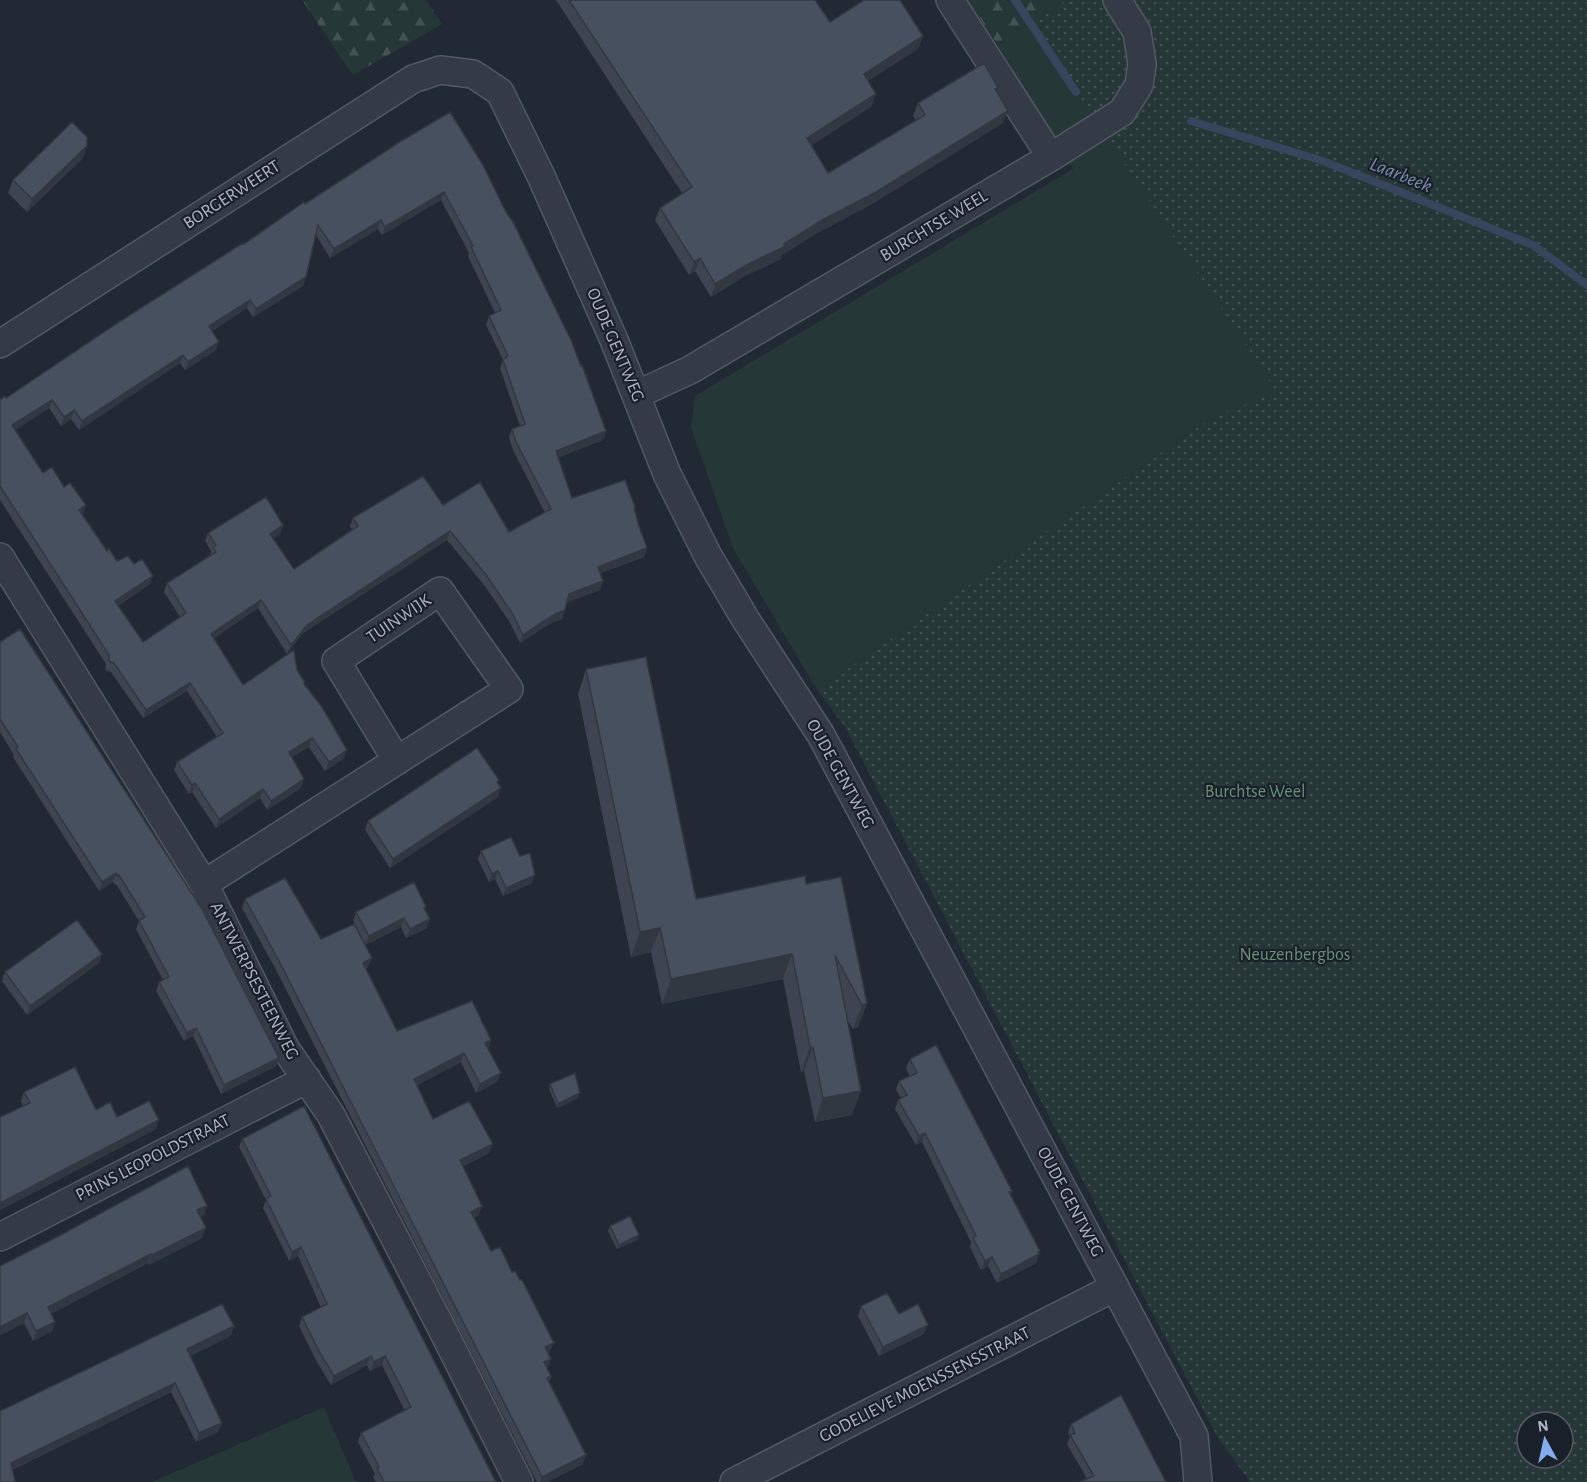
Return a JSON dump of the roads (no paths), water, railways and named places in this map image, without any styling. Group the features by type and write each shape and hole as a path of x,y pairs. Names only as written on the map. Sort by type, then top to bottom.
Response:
{"street":[{"path":"950,0 1051,157"},
{"name":"BURCHTSE WEEL","path":"636,395 690,370 1051,157 1122,112 1139,85 1142,64 1137,32 1117,0"},
{"name":"BORGERWEERT","path":"0,344 413,79 440,70 473,74"},
{"name":"OUDE GENTWEG","path":"473,74 500,92 546,186 614,340 667,474 708,556 746,620 821,735 1194,1436 1198,1482"},
{"name":"ANTWERPSESTEENWEG","path":"0,557 204,884 285,1048 331,1115 519,1482"},
{"name":"TUINWIJK","path":"204,884 398,761 510,689 440,591 336,661 398,761"},
{"name":"PRINS LEOPOLDSTRAAT","path":"0,1237 307,1079"},
{"name":"GODELIEVE MOENSSENSSTRAAT","path":"734,1482 1115,1287"}],"waterway":[{"name":"Laarbeek","path":"1015,0 1076,92"},
{"name":"Laarbeek","path":"1191,121 1323,161 1533,245 1587,285"}],"park label":[{"name":"Burchtse Weel","path":"1255,792"},
{"name":"Neuzenbergbos","path":"1295,955"}]}
